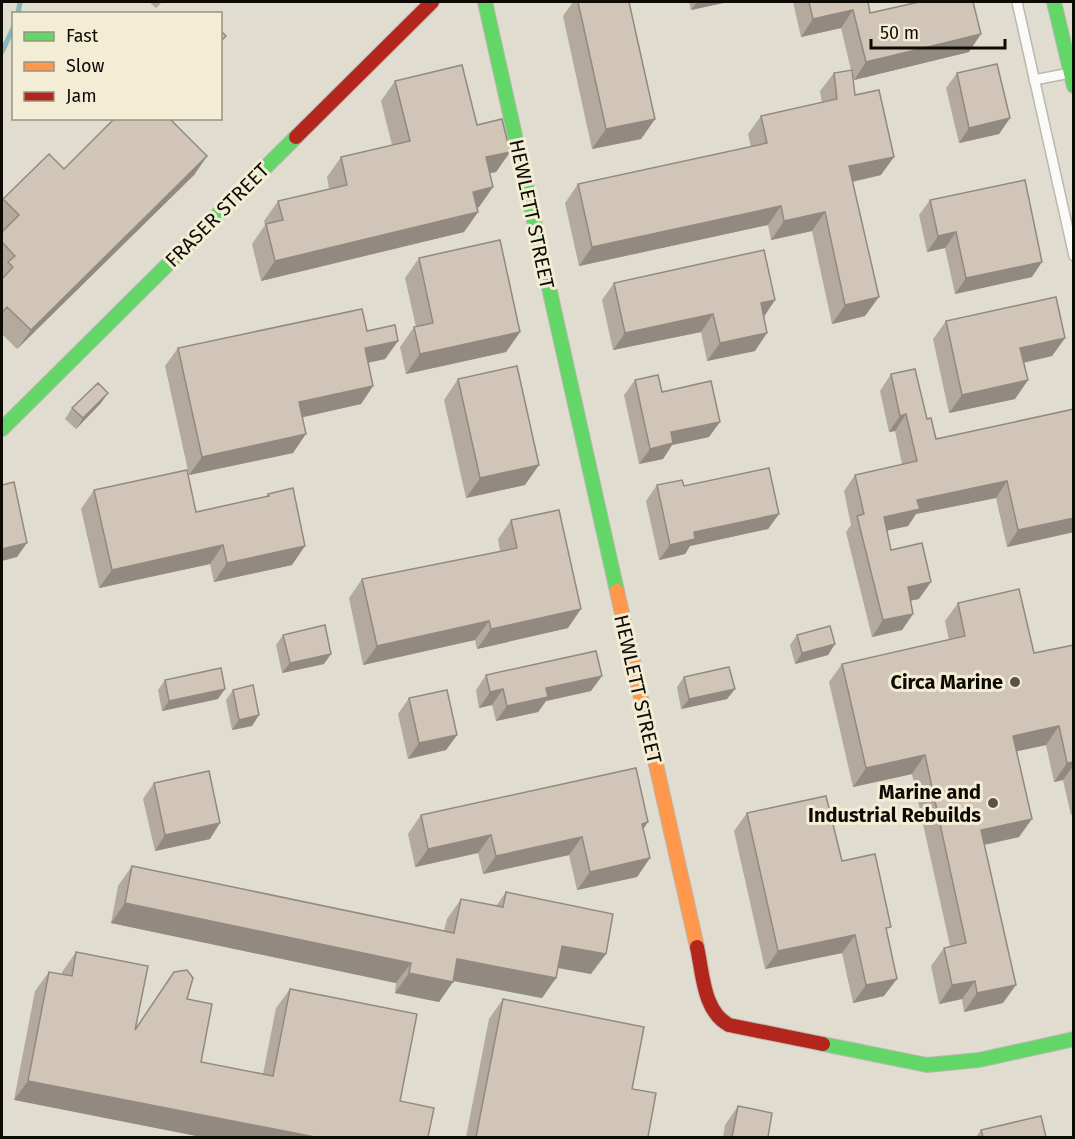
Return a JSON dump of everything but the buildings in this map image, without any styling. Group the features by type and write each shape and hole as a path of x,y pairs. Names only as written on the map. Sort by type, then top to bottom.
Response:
{"street":[{"name":"FRASER STREET","path":"2,429 432,2"},
{"name":"HEWLETT STREET","path":"485,2 711,1009 718,1019 736,1027 927,1065 979,1060 1074,1038"},
{"path":"1054,2 1072,80"}],"lane":[{"path":"1017,2 1034,80 1069,215 1074,256"},
{"path":"1034,80 1072,80"}],"waterway":[{"path":"18,12 20,2"},
{"path":"2,52 12,30"}],"traffic: fast":[{"path":"485,2 617,591"},
{"path":"1054,2 1074,86"},
{"path":"2,429 296,137"},
{"path":"823,1044 927,1065 979,1060 1074,1039"}],"traffic: slow":[{"path":"617,591 697,947"}],"traffic: jam":[{"path":"296,137 432,2"},
{"path":"697,947 709,1001 720,1019 729,1025 823,1044"}],"place":[{"name":"Circa Marine","path":"1015,682"},
{"name":"Marine and Industrial Rebuilds","path":"993,803"}]}
